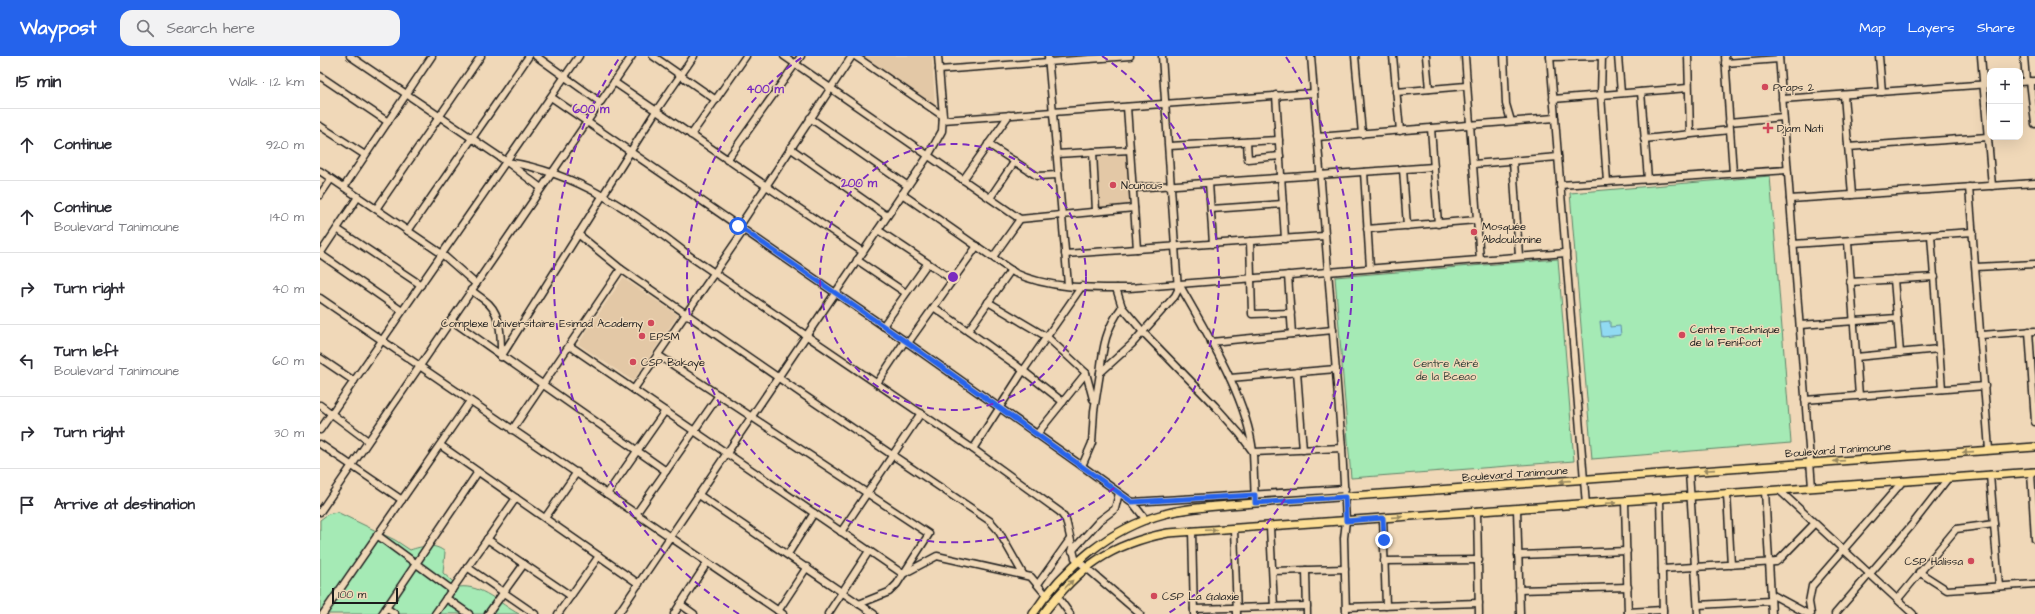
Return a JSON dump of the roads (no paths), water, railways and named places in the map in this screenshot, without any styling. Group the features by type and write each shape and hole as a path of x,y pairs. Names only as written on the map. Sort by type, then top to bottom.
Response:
{"main road":[{"name":"Boulevard Tanimoune","path":"1033,614 1078,561 1108,539 1146,520 1166,513 1187,509 2035,447"},
{"path":"1043,614 1057,596 1085,568 1112,550 1145,537 1192,531 1270,527 2033,472"}],"street":[{"path":"350,56 507,162 541,188"},
{"path":"344,187 432,56"},
{"path":"376,209 481,56"},
{"path":"408,231 529,56"},
{"path":"536,56 600,102"},
{"path":"320,430 579,56"},
{"path":"320,512 632,56"},
{"path":"653,56 716,100"},
{"path":"501,357 656,111 694,56"},
{"path":"691,135 746,56"},
{"path":"784,56 1020,219 1134,208"},
{"path":"727,160 801,56"},
{"path":"738,226 853,56 943,118 1127,107 1314,93"},
{"path":"618,614 928,156 942,131 943,118 938,56"},
{"path":"1048,56 1068,285"},
{"path":"939,70 1130,56"},
{"path":"1100,373 1143,332 1175,296 1179,284 1162,56"},
{"path":"1311,56 1345,489 1346,614"},
{"path":"1356,56 1362,134"},
{"path":"1393,56 1400,131"},
{"path":"1426,56 1429,89"},
{"path":"1464,56 1480,260"},
{"path":"1504,56 1506,104 1511,121"},
{"path":"1586,504 1550,57 1603,56 1601,95 1607,182"},
{"path":"1618,56 1621,93"},
{"path":"1688,56 1690,134"},
{"path":"1879,56 1882,92"},
{"path":"1980,56 1987,127"},
{"path":"2024,56 2035,124"},
{"path":"1733,173 1725,59 1779,58 1812,487"},
{"path":"320,76 388,122"},
{"path":"614,82 863,252"},
{"path":"1782,99 1987,84"},
{"path":"1396,92 1466,86"},
{"path":"1554,99 1594,97 1621,93 1688,88"},
{"path":"1641,92 1648,179"},
{"path":"1844,95 1852,195"},
{"path":"1276,96 1285,239"},
{"path":"551,98 907,342 1037,434 1132,502 1146,520"},
{"path":"1127,107 1137,249"},
{"path":"963,180 1008,115"},
{"path":"1729,122 1783,117"},
{"path":"810,118 908,186"},
{"path":"1317,137 1555,118"},
{"path":"320,126 365,155"},
{"path":"1431,128 1438,224"},
{"path":"1644,139 1730,130"},
{"path":"1848,147 1987,137"},
{"path":"1168,146 1279,140"},
{"path":"1988,140 1992,186"},
{"path":"1247,142 1248,158 1280,156"},
{"path":"988,144 1037,176 1058,176"},
{"path":"790,148 887,216"},
{"path":"1056,154 1130,150"},
{"path":"1093,152 1096,211"},
{"path":"1473,164 1558,157"},
{"path":"990,198 1015,161"},
{"path":"1513,161 1518,256"},
{"path":"507,162 534,166 552,172 602,196 655,229 691,257 973,449 1060,512 1066,520 1072,551 1078,561 1140,614"},
{"path":"1132,188 1434,167"},
{"path":"1403,169 1407,226"},
{"path":"1560,185 1787,170"},
{"path":"320,171 442,254 476,284"},
{"path":"1364,172 1370,268"},
{"path":"320,195 332,179"},
{"path":"1209,183 1213,244"},
{"path":"1790,199 2035,183"},
{"path":"1969,187 1989,450"},
{"path":"902,194 1011,270 1031,280 1068,285 1116,288 1179,284 1566,253"},
{"path":"358,197 320,254 402,311"},
{"path":"1211,209 1283,204"},
{"path":"993,257 1020,219"},
{"path":"1367,228 1477,220"},
{"path":"338,229 421,284"},
{"path":"634,389 744,230"},
{"path":"878,230 953,280"},
{"path":"1793,244 1848,242 1973,232"},
{"path":"578,234 621,269 892,456 990,521 998,530 1023,574"},
{"path":"1932,235 1942,390"},
{"path":"1065,254 1324,236"},
{"path":"1250,241 1252,314 1291,313"},
{"path":"1848,242 1859,396"},
{"path":"877,383 907,342 935,308 977,246"},
{"path":"857,260 906,294"},
{"path":"882,326 927,264"},
{"path":"1976,267 2035,264"},
{"path":"512,430 621,269"},
{"path":"968,331 1011,270"},
{"path":"1288,275 1292,334"},
{"path":"1850,282 1935,277"},
{"path":"1894,279 1900,353"},
{"path":"1179,284 1230,378 1252,436 1255,503"},
{"path":"973,449 1023,371 1082,286"},
{"path":"1116,288 1122,307 1143,332 1216,406 1253,452"},
{"path":"471,290 490,305 494,312 500,334 501,357"},
{"path":"320,298 780,612 807,567"},
{"path":"988,302 1047,337 1086,373 1092,390 1094,411"},
{"path":"1082,466 1092,443 1094,411 1104,339 1113,318 1122,307"},
{"path":"935,308 1023,371 1063,402"},
{"path":"1800,325 1897,318"},
{"path":"451,320 501,357 666,471"},
{"path":"1211,342 1333,330"},
{"path":"1980,335 2032,331 2035,422"},
{"path":"570,346 903,574"},
{"path":"1856,357 1939,350"},
{"path":"658,354 928,534 903,574 889,592 859,604"},
{"path":"320,358 354,381"},
{"path":"1230,378 1336,368"},
{"path":"1297,372 1303,450"},
{"path":"1037,434 1086,373"},
{"path":"1805,400 1985,386"},
{"path":"636,514 719,395"},
{"path":"323,614 470,401"},
{"path":"320,405 368,441"},
{"path":"607,494 666,411"},
{"path":"841,532 921,413"},
{"path":"320,444 402,500"},
{"path":"440,445 639,584"},
{"path":"1253,452 1342,448"},
{"path":"382,614 478,472"},
{"path":"545,518 577,472"},
{"path":"1689,472 1698,614"},
{"path":"2033,472 2035,539"},
{"path":"1990,475 1999,586"},
{"path":"1835,614 1871,574 1949,477"},
{"path":"1771,594 1809,614 1809,602 1812,586 1903,481"},
{"path":"1132,502 1345,489"},
{"path":"1779,490 1913,614"},
{"path":"1765,491 1772,614"},
{"path":"1072,551 1099,521 1115,509 1119,493"},
{"path":"1727,494 1731,565"},
{"path":"699,495 788,554 874,614"},
{"path":"435,614 516,498"},
{"path":"1625,502 1628,613 1663,612 1660,499"},
{"path":"1517,509 1520,614"},
{"path":"1478,511 1480,614"},
{"path":"788,554 814,513"},
{"path":"1383,518 1386,606"},
{"path":"1662,569 1770,562 1780,559 1814,524"},
{"path":"1898,599 1919,572 1958,528 1994,524"},
{"path":"1270,527 1274,607"},
{"path":"1234,529 1237,611"},
{"path":"1192,531 1194,612 1237,611 1274,607 1307,606"},
{"path":"377,536 452,590"},
{"path":"487,539 571,596"},
{"path":"1038,584 1070,539"},
{"path":"828,614 869,551"},
{"path":"1518,555 1627,551"},
{"path":"558,614 599,556"},
{"path":"903,574 937,556 1023,574 1031,577 1047,596"},
{"path":"1384,562 1479,560"},
{"path":"674,614 707,563"},
{"path":"488,614 524,564"},
{"path":"468,567 535,614"},
{"path":"1273,570 1345,569"},
{"path":"1306,570 1307,614"},
{"path":"1919,572 1946,590 2035,584"},
{"path":"1519,590 1628,587"},
{"path":"1057,596 1070,614"},
{"path":"446,598 469,614"},
{"path":"1698,605 1771,601"},
{"path":"1346,607 1479,603"},
{"path":"680,604 694,614"},
{"path":"386,608 395,614"}],"water":[{"path":"1610,321 1610,327 1620,326 1621,335 1602,337 1600,322"}],"place":[{"name":"Praps 2","path":"1765,87"},
{"name":"Djam Nati","path":"1768,128"},
{"name":"Nounous","path":"1113,185"},
{"name":"Mosquée Abdoulamine","path":"1474,232"},
{"name":"Complexe Universitaire Esimad Academy","path":"651,323"},
{"name":"Centre Technique de la Fenifoot","path":"1682,335"},
{"name":"EPSM","path":"642,336"},
{"name":"CSP Bakaye","path":"633,362"},
{"name":"CSP Halissa","path":"1971,561"},
{"name":"CSP La Galaxie","path":"1154,596"}],"park label":[{"name":"Centre Aéré de la Bceao","path":"1446,369"}]}
